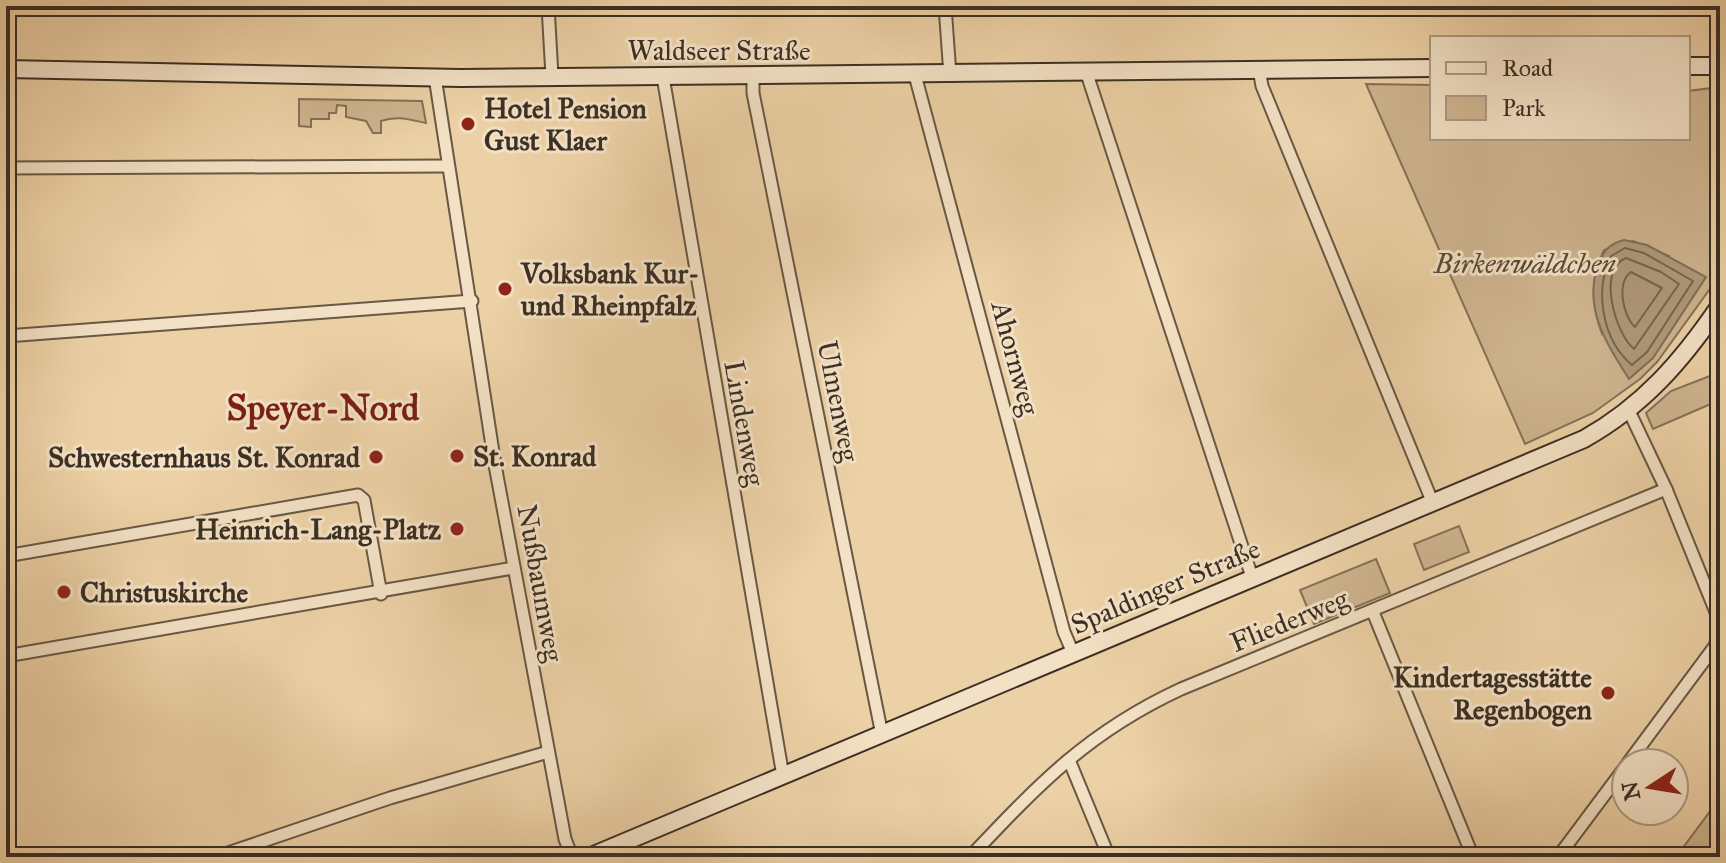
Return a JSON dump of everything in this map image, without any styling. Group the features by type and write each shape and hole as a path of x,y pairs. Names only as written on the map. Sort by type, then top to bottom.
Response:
{"main road":[{"path":"1690,66 1720,66"},
{"name":"Waldseer Straße","path":"6,69 435,77 663,77 1430,68"},
{"name":"Spaldinger Straße","path":"589,857 1584,439 1629,411 1683,357 1720,305"}],"street":[{"path":"548,6 552,76"},
{"path":"945,6 950,75"},
{"path":"1259,69 1262,86 1432,501"},
{"path":"1086,71 1252,577"},
{"name":"Ahornweg","path":"915,75 1064,632 1073,653"},
{"name":"Ulmenweg","path":"753,76 759,124 882,735"},
{"name":"Nußbaumweg","path":"435,77 513,568 548,752 572,857"},
{"name":"Lindenweg","path":"663,77 783,776"},
{"path":"6,168 447,166"},
{"path":"6,336 472,301"},
{"path":"1629,411 1666,489 1720,622"},
{"name":"Fliederweg","path":"970,857 1045,777 1124,716 1666,489"},
{"path":"6,556 358,495 364,500 381,594"},
{"path":"6,656 381,594 513,568"},
{"path":"1373,612 1473,857"},
{"path":"1640,747 1715,646 1720,629"},
{"path":"216,857 390,798 548,752"},
{"path":"1069,760 1109,857"},
{"path":"1558,857 1610,787"}],"green space":[{"name":"Birkenwäldchen","path":"1366,84 1430,85 1430,140 1690,140 1690,91 1720,87 1720,275 1657,362 1640,379 1593,413 1525,444","holes":["1633,241 1669,256 1602,334 1596,312 1594,281 1604,250"]},
{"path":"299,99 422,101 426,123 387,119 381,121 381,133 373,133 366,121 346,117 346,106 337,105 336,113 329,113 329,119 311,119 311,127 299,126"},
{"path":"1720,372 1720,400 1653,429 1646,413 1671,391"},
{"path":"1459,526 1469,552 1424,570 1414,544"},
{"path":"1376,559 1390,593 1314,624 1300,590"},
{"path":"1720,798 1720,834 1704,857 1676,857"}],"water":[{"path":"1624,240 1647,245 1706,277 1653,358 1629,379 1606,339 1595,311 1593,296 1602,256 1610,246"}],"place":[{"name":"Hotel Pension Gust Klaer","path":"468,124"},
{"name":"Volksbank Kur- und Rheinpfalz","path":"505,289"},
{"name":"St. Konrad","path":"457,456"},
{"name":"Schwesternhaus St. Konrad","path":"376,457"},
{"name":"Heinrich-Lang-Platz","path":"457,529"},
{"name":"Christuskirche","path":"64,592"},
{"name":"Kindertagesstätte Regenbogen","path":"1608,693"}],"district":[{"name":"Speyer-Nord","path":"323,407"}]}
